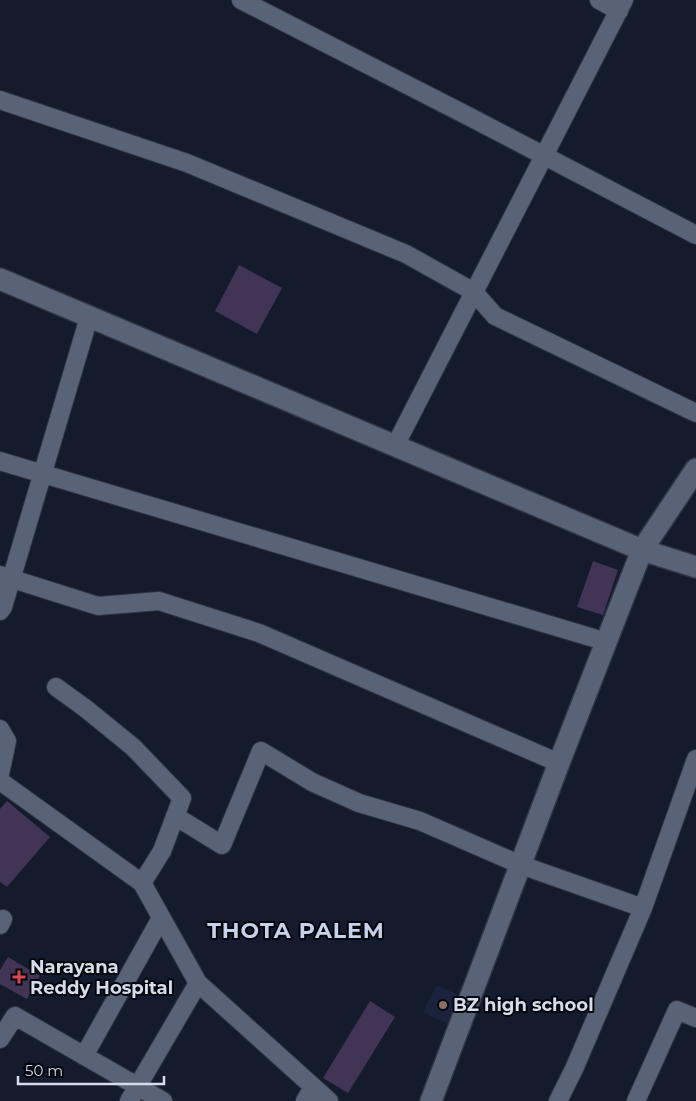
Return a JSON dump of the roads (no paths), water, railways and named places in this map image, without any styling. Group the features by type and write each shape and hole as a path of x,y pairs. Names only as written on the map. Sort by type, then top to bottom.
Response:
{"street":[{"path":"241,0 696,235"},
{"path":"394,446 622,5 599,0"},
{"path":"0,100 187,163 406,254 474,292 495,316 696,413"},
{"path":"0,280 642,550 696,567"},
{"path":"0,611 6,577 42,474 89,317"},
{"path":"0,462 607,642"},
{"path":"431,1101 642,550 696,469"},
{"path":"6,577 98,606 159,601 259,633 559,763"},
{"path":"56,687 133,747 182,798 162,851 142,883"},
{"path":"0,729 8,741 0,774"},
{"path":"175,816 222,845 261,751 312,782 359,803 420,821 521,865 643,908"},
{"path":"558,1101 574,1069 643,908 696,759"},
{"path":"0,781 142,883 198,983 309,1094 329,1101"},
{"path":"84,1056 161,918"},
{"path":"133,1094 198,983"},
{"path":"636,1101 677,1010 696,1018"},
{"path":"0,1039 7,1013 84,1056 133,1094 163,1101"}],"place":[{"name":"Narayana Reddy Hospital","path":"19,977"},
{"name":"BZ high school","path":"443,1005"}],"district":[{"name":"THOTA PALEM","path":"296,930"}]}
